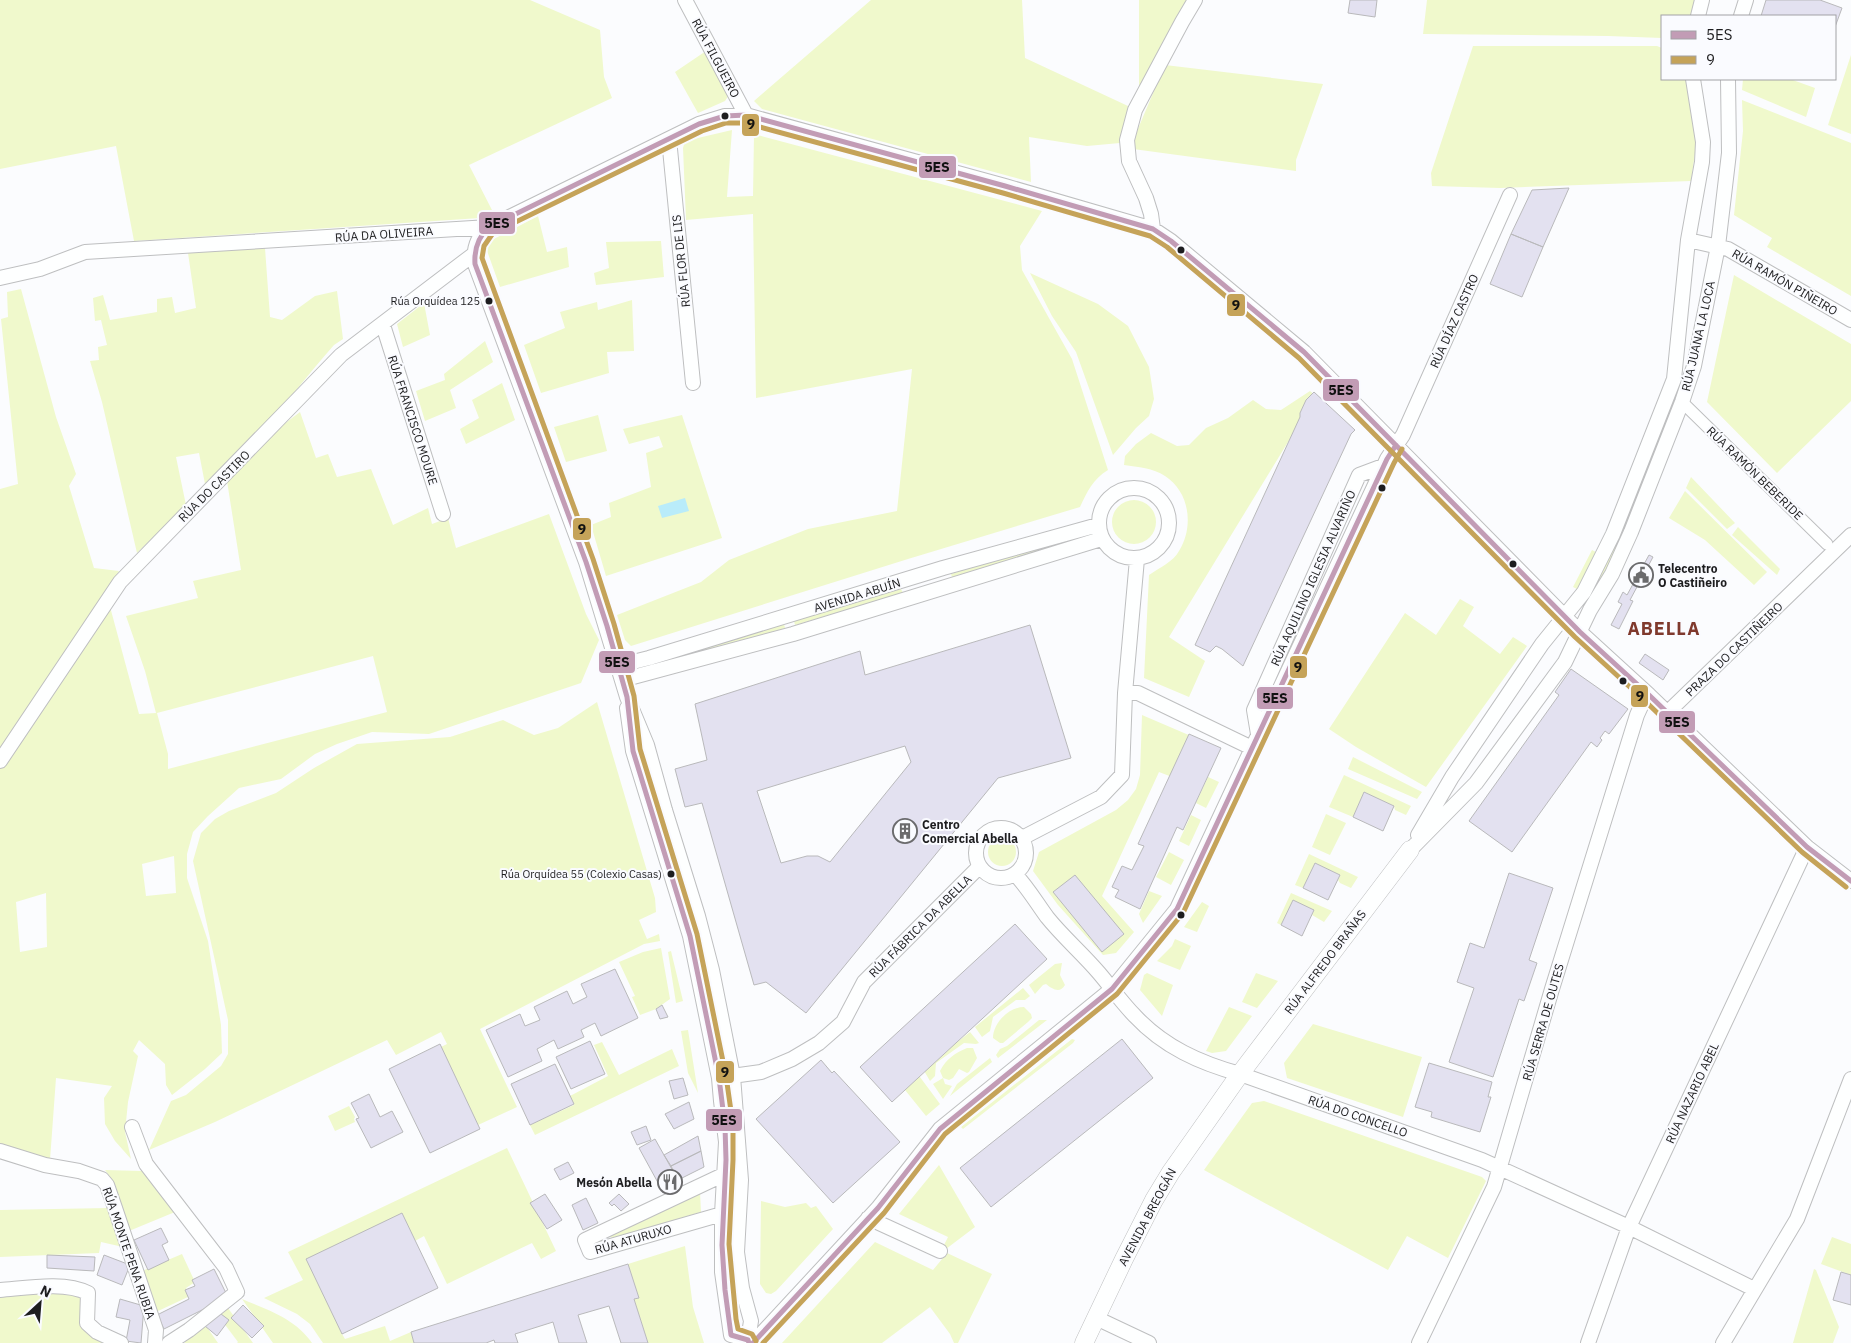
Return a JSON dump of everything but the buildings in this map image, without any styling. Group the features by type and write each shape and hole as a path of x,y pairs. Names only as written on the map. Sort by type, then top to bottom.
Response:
{"street":[{"name":"RÚA FILGUEIRO","path":"685,0 746,115"},
{"path":"1153,229 1146,198 1129,161 1127,140 1135,110 1195,0"},
{"path":"1698,15 1702,0"},
{"path":"1741,15 1746,0"},
{"name":"RÚA JUANA LA LOCA","path":"1565,617 1584,592 1604,555 1674,379 1688,240 1702,162 1703,142 1693,80"},
{"name":"RÚA JUANA LA LOCA","path":"1580,632 1590,610 1612,574 1631,532 1682,402 1694,366 1718,246 1729,153 1728,80"},
{"name":"RÚA DA OLIVEIRA","path":"0,278 40,269 84,252 489,228 699,124 725,116 746,115"},
{"path":"746,115 1153,229 1192,256 1304,352 1580,632 1649,695 1807,847 1851,881"},
{"name":"RÚA FLOR DE LIS","path":"669,139 693,383"},
{"name":"RÚA DÍAZ CASTRO","path":"1396,445 1403,436 1510,195"},
{"path":"489,228 480,236 474,254 475,264 586,562 627,697 647,745 698,916 712,970 741,1180 737,1252 742,1288 751,1321 750,1342 730,1335 722,1272 722,1214 726,1142 720,1101 726,1077"},
{"name":"RÚA RAMÓN PIÑEIRO","path":"1688,240 1728,249 1851,320"},
{"name":"RÚA DO CASTIRO","path":"0,761 120,582 341,356 474,254"},
{"name":"RÚA FRANCISCO MOURE","path":"383,325 443,514"},
{"path":"1668,396 1682,402"},
{"name":"RÚA RAMÓN BEBERIDE","path":"1682,402 1827,544"},
{"name":"RÚA AQUILINO IGLESIA ALVARIÑO","path":"750,1342 868,1218 940,1129 1112,989 1177,909 1383,466 1396,445"},
{"path":"1132,487 1150,491 1164,503 1170,521 1167,539 1154,553 1137,559 1122,557 1110,550 1100,532 1102,507 1114,493 1132,487"},
{"name":"AVENIDA ABUÍN","path":"617,666 659,655 943,568 1100,532"},
{"name":"AVENIDA ABUÍN","path":"622,680 793,634 1100,532"},
{"name":"PRAZA DO CASTIÑEIRO","path":"1668,713 1851,535"},
{"path":"1015,874 1024,864 1027,851 1022,838 1101,797 1122,775 1125,692 1137,559"},
{"name":"RÚA ALFREDO BRAÑAS","path":"1240,1074 1410,850 1452,777 1542,644 1565,617"},
{"name":"RÚA ALFREDO BRAÑAS","path":"1410,850 1476,783 1565,662 1580,632"},
{"path":"1125,692 1138,693 1252,748"},
{"name":"RÚA SERRA DE OUTES","path":"1419,1343 1494,1187 1501,1168 1552,989 1637,715 1649,695"},
{"name":"RÚA FÁBRICA DA ABELLA","path":"1015,874 1002,879 989,876 979,867 975,854 977,842 986,831 999,827 1012,830 1022,838"},
{"name":"RÚA NAZARIO ABEL","path":"1588,1343 1629,1227 1807,847"},
{"name":"RÚA FÁBRICA DA ABELLA","path":"726,1077 761,1072 792,1059 819,1043 843,1022 864,982 979,867"},
{"name":"RÚA DO CONCELLO","path":"1015,874 1028,888 1048,917 1136,1018 1162,1040 1184,1054 1207,1065 1240,1074 1501,1168 1629,1227 1754,1289"},
{"name":"AVENIDA BREOGÁN","path":"1084,1343 1154,1200 1182,1155 1240,1074"},
{"path":"1723,1343 1797,1219 1851,1079"},
{"path":"132,1127 146,1164 226,1268 238,1292 170,1343"},
{"name":"RÚA MONTE PENA RUBIA","path":"0,1151 45,1165 79,1171 102,1179 107,1185 156,1330 155,1343"},
{"name":"RÚA ATURUXO","path":"722,1214 590,1252 585,1240 725,1174"},
{"path":"868,1218 940,1251"},
{"path":"0,1290 79,1288 88,1293 87,1323 91,1328 121,1343"},
{"path":"1096,1318 1149,1343"}],"green space":[{"path":"0,0 530,0 600,30 604,77 612,98 469,165 493,212 480,218 134,241 116,146 0,169"},
{"path":"871,0 1022,0 1025,58 1128,106 1120,143 1087,146 1029,137 1031,182 762,109 754,101"},
{"path":"1139,0 1190,0 1139,93"},
{"path":"1427,0 1698,0 1694,15 1661,15 1661,38 1423,34"},
{"path":"1473,46 1657,46 1661,48 1661,80 1686,80 1696,146 1691,181 1500,188 1432,186 1431,173"},
{"path":"706,51 729,95 725,101 698,113 675,72"},
{"path":"1851,55 1851,134 1828,125"},
{"path":"1165,65 1323,84 1296,160 1296,171 1133,149 1137,131"},
{"path":"1743,80 1793,80 1815,88 1806,117 1742,90"},
{"path":"1742,100 1851,143 1851,296 1767,247 1772,238 1734,215 1743,131"},
{"path":"732,130 727,197 753,196 754,134 1042,211 1020,246 1022,270 1072,359 1108,470 1094,482 1080,507 631,646 625,640 617,615 701,582 729,560 808,529 897,511 912,369 756,398 753,214 686,220 683,148 685,141"},
{"path":"538,216 547,252 567,247 569,267 500,287 486,248 492,240"},
{"path":"661,241 664,277 596,285 594,273 609,268 606,242"},
{"path":"265,248 270,317 282,320 315,296 337,291 343,339 334,345 258,436 224,469 205,484 199,453 176,457 186,505 137,553 102,402 90,361 99,360 98,347 107,345 101,320 95,321 93,298 103,295 110,320 157,312 157,299 172,297 175,313 196,308 188,253"},
{"path":"1030,273 1098,304 1128,326 1149,367 1154,399 1149,416 1113,455 1076,352 1052,316"},
{"path":"1734,275 1851,344 1851,401 1777,473 1707,402"},
{"path":"21,289 56,417 76,474 69,486 94,568 119,571 0,752 0,489 18,484 1,319 8,317 7,292"},
{"path":"632,300 634,351 607,352 609,373 541,393 524,345 565,328 560,312 597,302 598,310"},
{"path":"424,303 430,335 403,347 397,324"},
{"path":"485,341 493,362 450,390 456,408 425,421 416,391 445,380 444,374"},
{"path":"502,383 515,420 466,444 460,429 479,418 472,400"},
{"path":"1310,391 1316,396 1169,637 1205,661 1189,697 1144,678 1149,575 1170,562 1179,551 1184,542 1188,521 1184,500 1180,491 1173,483 1156,471 1124,465 1125,456 1136,444 1151,433 1177,446 1189,445 1206,428 1228,418 1253,400 1266,409 1281,410"},
{"path":"300,412 316,458 328,454 337,477 371,469 393,525 428,508 432,524 448,518 456,548 549,514 586,614 599,640 581,683 429,734 372,732 315,754 281,779 239,788 193,832 187,854 187,878 208,941 221,1025 222,1053 172,1095 166,1085 165,1064 139,1040 133,1051 138,1056 128,1102 125,1132 131,1159 115,1141 105,1124 104,1098 112,1086 56,1078 50,1160 0,1146 0,764 109,603 139,714 156,713 145,671 126,616 198,598 193,581 241,570 227,481 284,424","holes":["373,656 387,712 168,769 168,754 157,713","174,856 176,893 146,896 142,864","46,893 47,947 20,952 16,902"]},
{"path":"1667,412 1671,413 1616,551 1591,596 1589,595 1614,548"},
{"path":"598,415 607,451 566,462 554,427"},
{"path":"682,415 722,538 606,576 591,525 611,517 609,503 651,487 646,453 663,447 659,436 629,444 623,429"},
{"path":"1691,477 1735,523 1727,529 1686,488"},
{"path":"1685,491 1767,572 1754,585 1705,540 1669,518"},
{"path":"1130,500 1138,500 1150,506 1156,522 1150,538 1138,544 1130,544 1118,538 1112,526 1112,518 1118,506"},
{"path":"1738,527 1780,569 1777,575 1732,535"},
{"path":"1072,538 1073,541 952,577 951,574"},
{"path":"1592,550 1598,553 1577,589 1573,587"},
{"path":"901,589 903,593 795,625 794,621"},
{"path":"1460,599 1474,607 1463,626 1500,654 1513,637 1527,646 1426,787 1356,747 1329,729 1405,613 1436,635"},
{"path":"784,624 785,628 657,666 655,662"},
{"path":"597,702 655,898 656,912 639,920 647,939 659,934 660,941 644,944 480,1029 517,1107 478,1125 441,1047 447,1044 441,1032 396,1055 387,1040 215,1122 149,1150 171,1101 186,1095 221,1066 228,1054 228,1020 193,861 201,833 215,819 229,811 276,793 314,768 357,744 450,737 503,720 534,735 558,728"},
{"path":"1142,715 1191,736 1172,777 1159,772 1102,896 1134,932 1116,953 1103,955 1058,905 1033,871 1039,852 1116,810 1128,800 1136,789 1140,775"},
{"path":"1353,757 1422,792 1417,799 1348,769"},
{"path":"1344,775 1411,806 1406,815 1395,810 1394,806 1364,792 1353,817 1329,807"},
{"path":"1208,777 1219,782 1206,808 1196,803"},
{"path":"1326,814 1346,823 1330,855 1312,847"},
{"path":"1191,815 1201,820 1189,846 1179,841"},
{"path":"1002,838 1012,842 1016,852 1012,862 1002,866 992,862 988,852 992,842"},
{"path":"1169,852 1184,860 1171,885 1156,877"},
{"path":"1309,854 1358,877 1351,888 1340,883 1338,880 1340,875 1315,863 1303,888 1295,885"},
{"path":"1149,891 1162,896 1143,923 1139,914"},
{"path":"1291,893 1332,911 1324,922 1312,915 1314,910 1293,900 1281,925 1277,923"},
{"path":"1202,902 1209,906 1197,932 1184,927"},
{"path":"1175,939 1191,946 1180,970 1157,961 1172,946"},
{"path":"661,948 670,999 656,1009 640,1015 632,997 635,996 619,962 643,952"},
{"path":"671,951 683,1001 676,1003 668,952"},
{"path":"1062,963 1060,975 1065,985 1063,988 1056,990 1046,984 1035,994 1029,985 1055,964"},
{"path":"1147,973 1173,985 1162,1016 1140,990 1144,975"},
{"path":"1256,973 1278,981 1257,1008 1242,1002"},
{"path":"1023,988 1030,996 1025,1000 1016,1000 993,1017 990,1031 982,1037 975,1027"},
{"path":"1024,1007 1031,1014 1032,1018 1028,1022 1003,1043 993,1038 996,1027 1003,1017 1013,1010"},
{"path":"1229,1007 1252,1016 1226,1051 1212,1053 1206,1051"},
{"path":"1039,1020 1047,1020 998,1058 996,1055 1000,1049 1007,1046"},
{"path":"1313,1024 1422,1057 1403,1117 1287,1078 1284,1063"},
{"path":"688,1030 698,1093 688,1073 681,1031"},
{"path":"970,1032 979,1043 964,1043 936,1063 935,1076 930,1081 923,1069"},
{"path":"1072,1039 1075,1040 1073,1043 963,1129 961,1127"},
{"path":"602,1042 619,1075 672,1049 679,1066 535,1135 530,1125 574,1105 570,1096 608,1076 594,1045"},
{"path":"967,1048 973,1048 977,1058 969,1072 967,1073 959,1069 953,1078 949,1080 943,1078 940,1071 948,1060"},
{"path":"990,1058 992,1062 950,1096 957,1084"},
{"path":"917,1073 940,1104 926,1116 901,1085"},
{"path":"943,1078 945,1084 952,1086 943,1099 933,1084"},
{"path":"1264,1101 1482,1177 1486,1181 1448,1258 1407,1236 1388,1270 1204,1170 1252,1103"},
{"path":"730,1103 734,1173 731,1250 736,1297 733,1298 729,1262 732,1181"},
{"path":"349,1106 355,1117 355,1122 335,1131 328,1116"},
{"path":"507,1148 556,1251 541,1259 532,1243 447,1284 424,1236 415,1241 342,1334 345,1339 385,1326 390,1341 411,1332 414,1343 323,1343 310,1324 297,1314 264,1298 303,1280 288,1252"},
{"path":"939,1165 975,1227 946,1249 943,1247 948,1237 899,1214"},
{"path":"105,1170 142,1171 175,1212 129,1231 111,1178"},
{"path":"700,1192 701,1212 615,1238 609,1237"},
{"path":"761,1201 785,1207 806,1203 811,1208 816,1206 833,1229 776,1291 771,1294 766,1293 760,1284"},
{"path":"108,1208 123,1247 101,1242 99,1253 0,1257 0,1210"},
{"path":"1832,1237 1851,1244 1851,1275 1821,1264"},
{"path":"875,1242 933,1270 947,1253 992,1274 958,1343 954,1343 950,1334 930,1307 882,1343 782,1343"},
{"path":"685,1246 693,1307 704,1343 648,1343 634,1299 639,1298 628,1264"},
{"path":"182,1254 195,1282 186,1288 190,1296 156,1312 142,1271"},
{"path":"1814,1269 1839,1327 1833,1343 1793,1343"},
{"path":"59,1292 77,1295 81,1299 80,1324 108,1343 0,1343 0,1293"},
{"path":"242,1299 290,1321 312,1343 273,1343"},
{"path":"228,1308 253,1343 237,1343 217,1314"},
{"path":"204,1323 218,1343 185,1343 184,1341"}],"water":[{"path":"685,498 689,511 662,518 658,506"}],"transit line":[{"name":"5ES","path":"749,1343 748,1340 731,1335 722,1245 726,1160 725,1126 719,1078 690,936 633,751 627,697 607,626 586,562 475,264 477,244 489,227 699,124 725,116 746,115 1153,229 1171,241 1304,352 1580,632 1649,695 1807,847 1851,881"},
{"name":"9","path":"756,1341 752,1334 738,1329 736,1319 729,1244 733,1125 726,1076 697,934 640,749 634,696 614,624 593,559 482,258 484,246 493,233 702,131 726,123 745,123 1003,193 1150,236 1167,247 1299,358 1575,637 1644,700 1802,852 1846,887"},
{"name":"5ES","path":"753,1343 878,1208 940,1129 1112,989 1177,909 1387,459 1396,445"},
{"name":"9","path":"763,1343 884,1213 945,1134 1117,994 1183,913 1402,449"}],"place":[{"name":"Rúa Orquídea 125","path":"489,301"},
{"name":"Telecentro O Castiñeiro","path":"1641,575"},
{"name":"Centro Comercial Abella","path":"905,831"},
{"name":"Rúa Orquídea 55 (Colexio Casas)","path":"671,874"},
{"name":"Mesón Abella","path":"670,1182"}],"district":[{"name":"ABELLA","path":"1664,628"}]}
